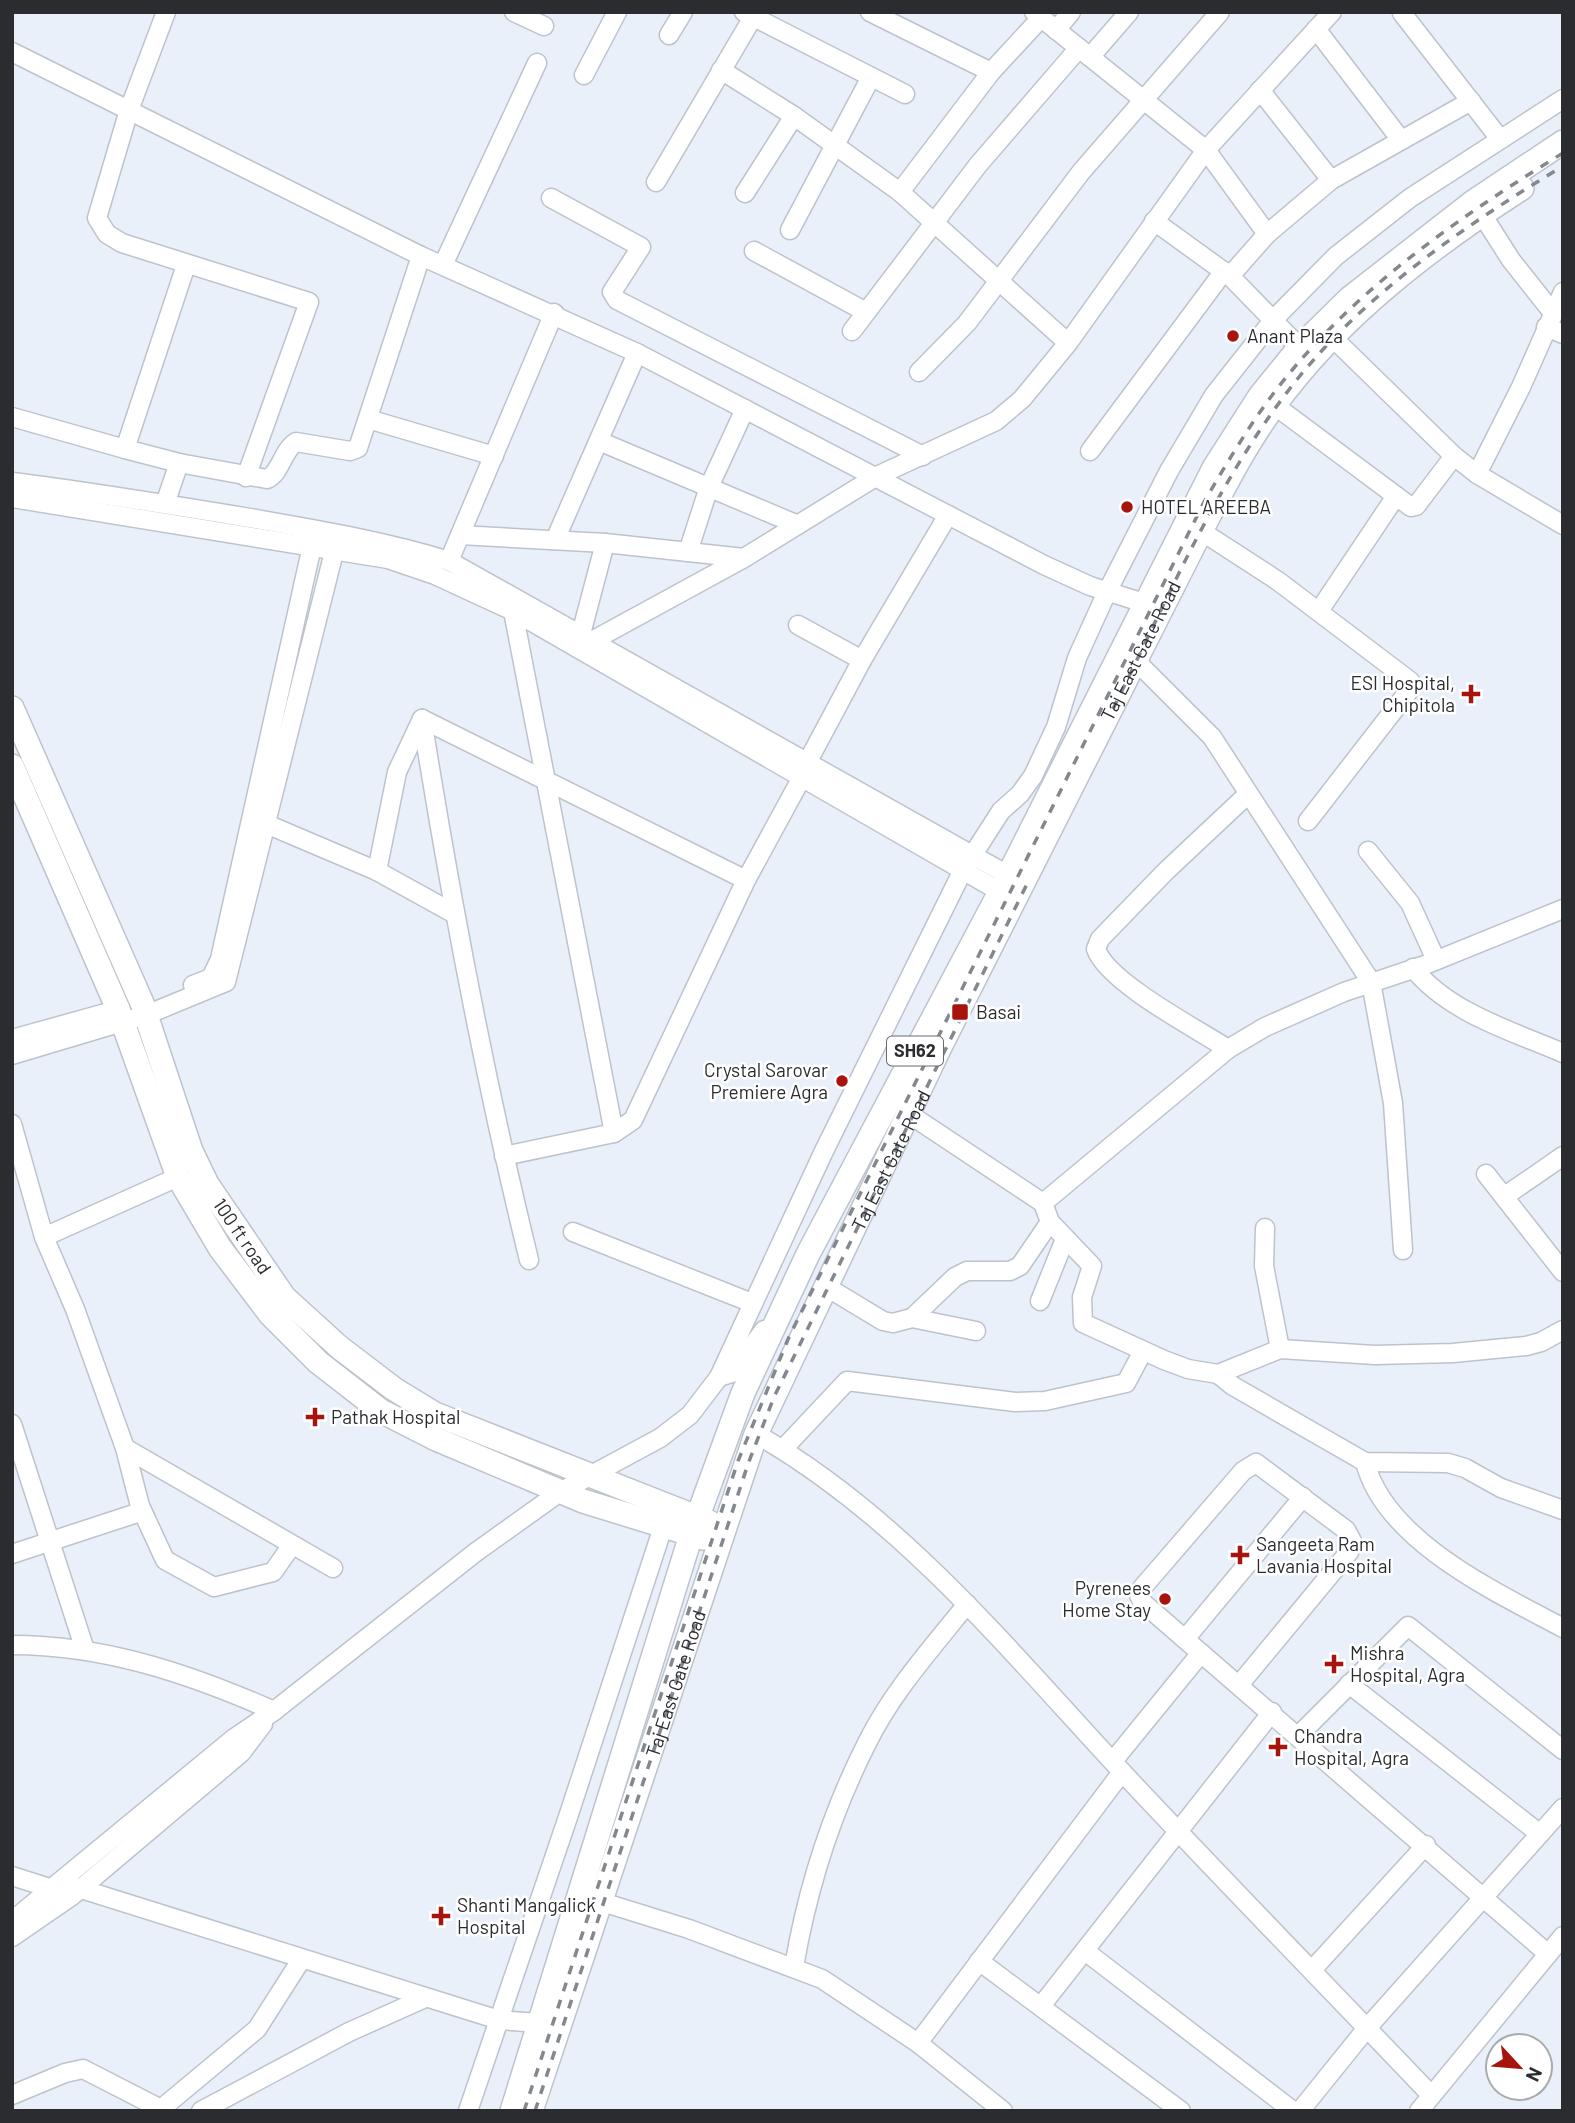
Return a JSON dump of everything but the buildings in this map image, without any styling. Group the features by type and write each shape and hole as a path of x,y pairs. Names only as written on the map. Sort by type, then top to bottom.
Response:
{"main road":[{"name":"SH62","path":"512,2111 694,1526 743,1393 808,1254 1011,888 1144,603 1214,468 1260,396 1306,354 1391,264 1473,202 1563,142"},
{"name":"Taj East Gate Road","path":"531,2111 756,1434 909,1114 1011,888 1135,660 1228,478 1306,354 1332,337 1407,271 1563,161"},
{"name":"100 ft road","path":"12,708 144,1009 191,1151 207,1184 284,1297 340,1348 394,1389 435,1414 594,1475 694,1526 722,1536"},
{"name":"100 ft road","path":"12,766 120,1014 178,1177 220,1248 270,1314 318,1362 357,1394 436,1440 606,1510 663,1527 694,1526"}],"street":[{"path":"166,12 129,110 97,218 107,234 122,243 309,302 246,477"},
{"path":"514,12 544,26"},
{"path":"584,75 617,12"},
{"path":"669,35 683,12"},
{"path":"870,12 990,72"},
{"path":"1056,30 1071,12"},
{"path":"852,331 934,221 1008,129 1129,12"},
{"path":"919,372 967,323 1081,172 1220,12"},
{"path":"586,638 744,558 877,476 1010,412 1068,343 1206,150 1332,12"},
{"path":"1402,13 1500,139"},
{"path":"656,182 721,69 748,15 905,94"},
{"path":"900,192 990,72 1037,15 1206,150 1267,234"},
{"path":"1316,29 1401,140"},
{"path":"12,52 421,256 554,313 637,353 1044,565 1107,592 1144,603"},
{"path":"443,265 537,63"},
{"path":"721,69 794,116 900,192 1068,343"},
{"path":"790,230 871,77"},
{"path":"1260,90 1331,180"},
{"path":"12,1937 67,1889 241,1753 274,1711 374,1630 561,1492 660,1438 690,1415 719,1377 752,1303 967,863 1001,811 1027,788 1038,767 1056,727 1077,658 1107,592 1170,471 1214,396 1274,319 1336,256 1410,198 1563,99"},
{"path":"1090,451 1227,273 1267,234 1331,180 1471,101"},
{"path":"745,193 794,116"},
{"path":"551,198 640,247 612,292 617,300 923,456"},
{"path":"1483,216 1554,324"},
{"path":"1154,221 1227,273 1306,354"},
{"path":"754,251 866,312"},
{"path":"12,417 179,463 246,477 272,477 287,449 296,442 354,451 360,443 421,256"},
{"path":"125,449 187,265"},
{"path":"1476,474 1554,324 1563,292"},
{"path":"449,561 554,313"},
{"path":"1332,337 1454,456 1476,474 1563,525"},
{"path":"555,540 637,353"},
{"path":"1274,405 1408,506 1416,506 1454,456"},
{"path":"688,552 709,487 745,409"},
{"path":"368,419 494,456"},
{"path":"599,441 798,525"},
{"path":"165,504 179,463"},
{"path":"12,482 165,504 314,538"},
{"path":"1319,611 1396,496"},
{"path":"12,498 337,542 397,545 449,561 586,638 804,771"},
{"path":"504,1156 614,1133 633,1120 746,880 862,660 948,515"},
{"path":"1201,531 1319,611 1408,678 1411,686 1308,821"},
{"path":"460,535 605,542 744,558"},
{"path":"260,822 314,538"},
{"path":"337,542 435,575 513,611 1011,888"},
{"path":"12,1039 144,1009 212,978 260,822 337,542"},
{"path":"586,638 605,542"},
{"path":"513,611 614,1133"},
{"path":"798,625 862,660"},
{"path":"1135,660 1212,737 1247,795 1371,982 1393,1103 1400,1162 1403,1250"},
{"path":"377,871 397,772 422,719"},
{"path":"422,719 746,880"},
{"path":"422,719 453,913 504,1156 529,1260"},
{"path":"1228,1049 1140,994 1111,969 1096,949 1100,939 1166,871 1247,795"},
{"path":"260,822 377,871 453,913"},
{"path":"1368,851 1410,903 1436,960"},
{"path":"1043,1203 1228,1049 1265,1027 1371,982 1436,960 1563,909"},
{"path":"1413,968 1429,988 1447,1001 1563,1053"},
{"path":"12,1055 120,1014"},
{"path":"909,1114 1043,1203 1050,1223 1092,1266 1082,1297 1083,1323 1188,1369 1218,1374 1233,1386 1365,1462 1448,1463 1465,1468 1501,1488 1563,1510"},
{"path":"14,1134 44,1237 75,1309 125,1448 140,1506 165,1560 214,1587 273,1572 292,1545"},
{"path":"1505,1196 1563,1156"},
{"path":"1486,1174 1563,1272"},
{"path":"44,1237 178,1177"},
{"path":"912,1318 955,1277 967,1271 1010,1271 1020,1266 1050,1223"},
{"path":"1265,1228 1265,1266 1280,1349"},
{"path":"573,1232 752,1303"},
{"path":"1040,1301 1065,1239"},
{"path":"719,1377 732,1373 755,1343 778,1309 808,1254"},
{"path":"825,1286 883,1321 893,1323 912,1318 976,1331"},
{"path":"1218,1374 1280,1349 1375,1355 1453,1353 1526,1346 1541,1342 1563,1330"},
{"path":"783,1449 847,1381 1016,1402 1045,1401 1126,1383 1143,1351"},
{"path":"12,1424 85,1650"},
{"path":"756,1434 783,1449 850,1497 967,1604 1118,1767 1431,2095"},
{"path":"125,1448 333,1567"},
{"path":"1365,1462 1378,1497 1403,1524 1468,1575 1563,1628"},
{"path":"1239,1685 1349,1552 1353,1543 1346,1530 1261,1464 1250,1465 1142,1588 1139,1595 1142,1602 1201,1653 1239,1685 1272,1712 1299,1735 1426,1845 1548,1954"},
{"path":"1185,1639 1303,1497"},
{"path":"12,1554 137,1513 140,1506"},
{"path":"468,2111 663,1527"},
{"path":"794,1967 807,1902 820,1862 867,1743 905,1684 967,1604"},
{"path":"1299,1735 1408,1626 1563,1750"},
{"path":"12,1645 85,1650 185,1673 274,1711"},
{"path":"918,2043 1201,1653"},
{"path":"1349,1684 1540,1834"},
{"path":"1041,2006 1177,1829 1272,1712"},
{"path":"1300,2111 1367,2028 1486,1898 1563,1808"},
{"path":"1311,1970 1426,1845"},
{"path":"12,1876 67,1889 499,2020 539,2022"},
{"path":"12,1921 67,1889"},
{"path":"602,1902 794,1967 856,2000 918,2043 1003,2111"},
{"path":"1419,2111 1563,1936"},
{"path":"1085,1951 1293,2111"},
{"path":"12,2095 65,2073 83,2069 163,2110 257,2029 301,1960"},
{"path":"979,1961 1181,2111"},
{"path":"201,2111 349,2032 425,1998"}],"railway":[{"path":"524,2111 738,1461 789,1337 1204,502 1280,385 1353,306 1419,250 1563,153"},
{"path":"1113,709 1175,580 1220,496 1270,415 1299,377 1357,315 1422,260 1563,166"},
{"path":"535,2111 748,1464 774,1397 1028,882"}],"place":[{"name":"Anant Plaza","path":"1233,336"},
{"name":"HOTEL AREEBA","path":"1127,507"},
{"name":"ESI Hospital, Chipitola","path":"1471,694"},
{"name":"Basai","path":"960,1012"},
{"name":"Crystal Sarovar Premiere Agra","path":"842,1081"},
{"name":"Pathak Hospital","path":"315,1417"},
{"name":"Sangeeta Ram Lavania Hospital","path":"1240,1555"},
{"name":"Pyrenees Home Stay","path":"1165,1599"},
{"name":"Mishra Hospital, Agra","path":"1334,1664"},
{"name":"Chandra Hospital, Agra","path":"1278,1747"},
{"name":"Shanti Mangalick Hospital","path":"441,1916"}]}
